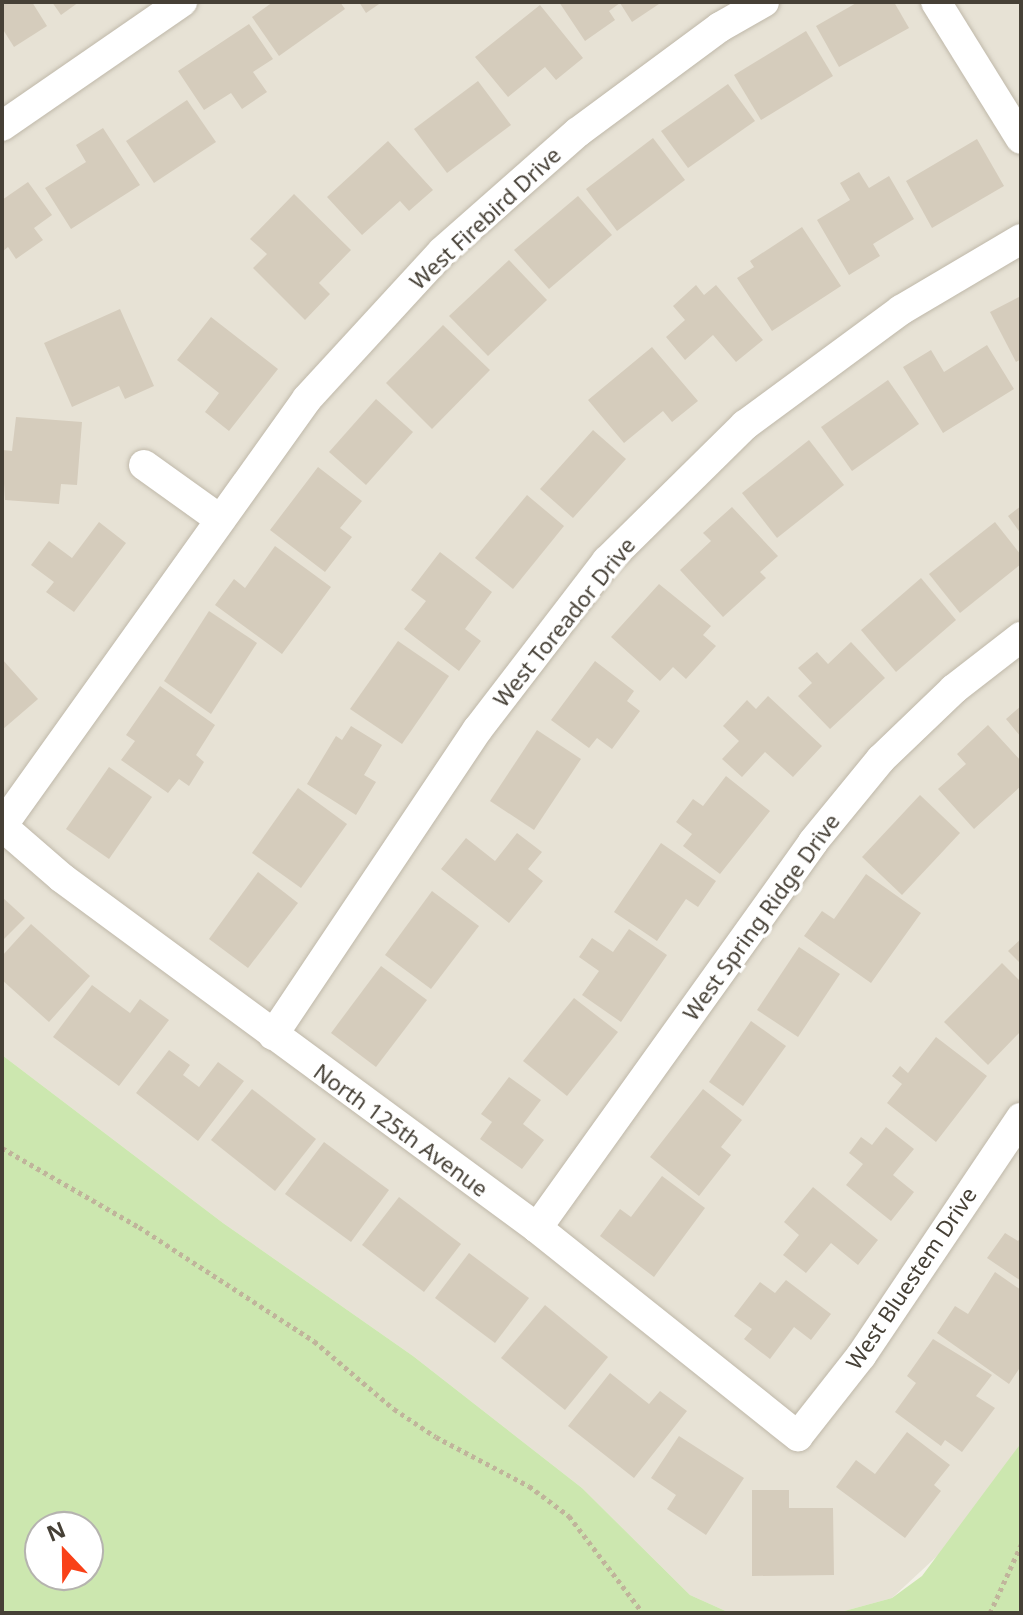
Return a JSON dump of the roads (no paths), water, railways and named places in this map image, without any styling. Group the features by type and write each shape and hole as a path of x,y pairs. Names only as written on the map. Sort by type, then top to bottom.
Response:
{"street":[{"path":"2,126 182,2"},
{"name":"West Firebird Drive","path":"2,826 218,518 307,399 442,252 578,132 720,27 764,2"},
{"path":"936,2 1021,139"},
{"name":"West Toreador Drive","path":"273,1035 478,729 607,561 745,425 901,310 1021,239"},
{"path":"144,465 218,518"},
{"name":"West Spring Ridge Drive","path":"537,1228 823,830 902,739 954,689 1021,637"},
{"name":"North 125th Avenue","path":"2,826 62,878 537,1228 798,1436"},
{"name":"West Bluestem Drive","path":"798,1436 861,1356 1021,1118"}]}
